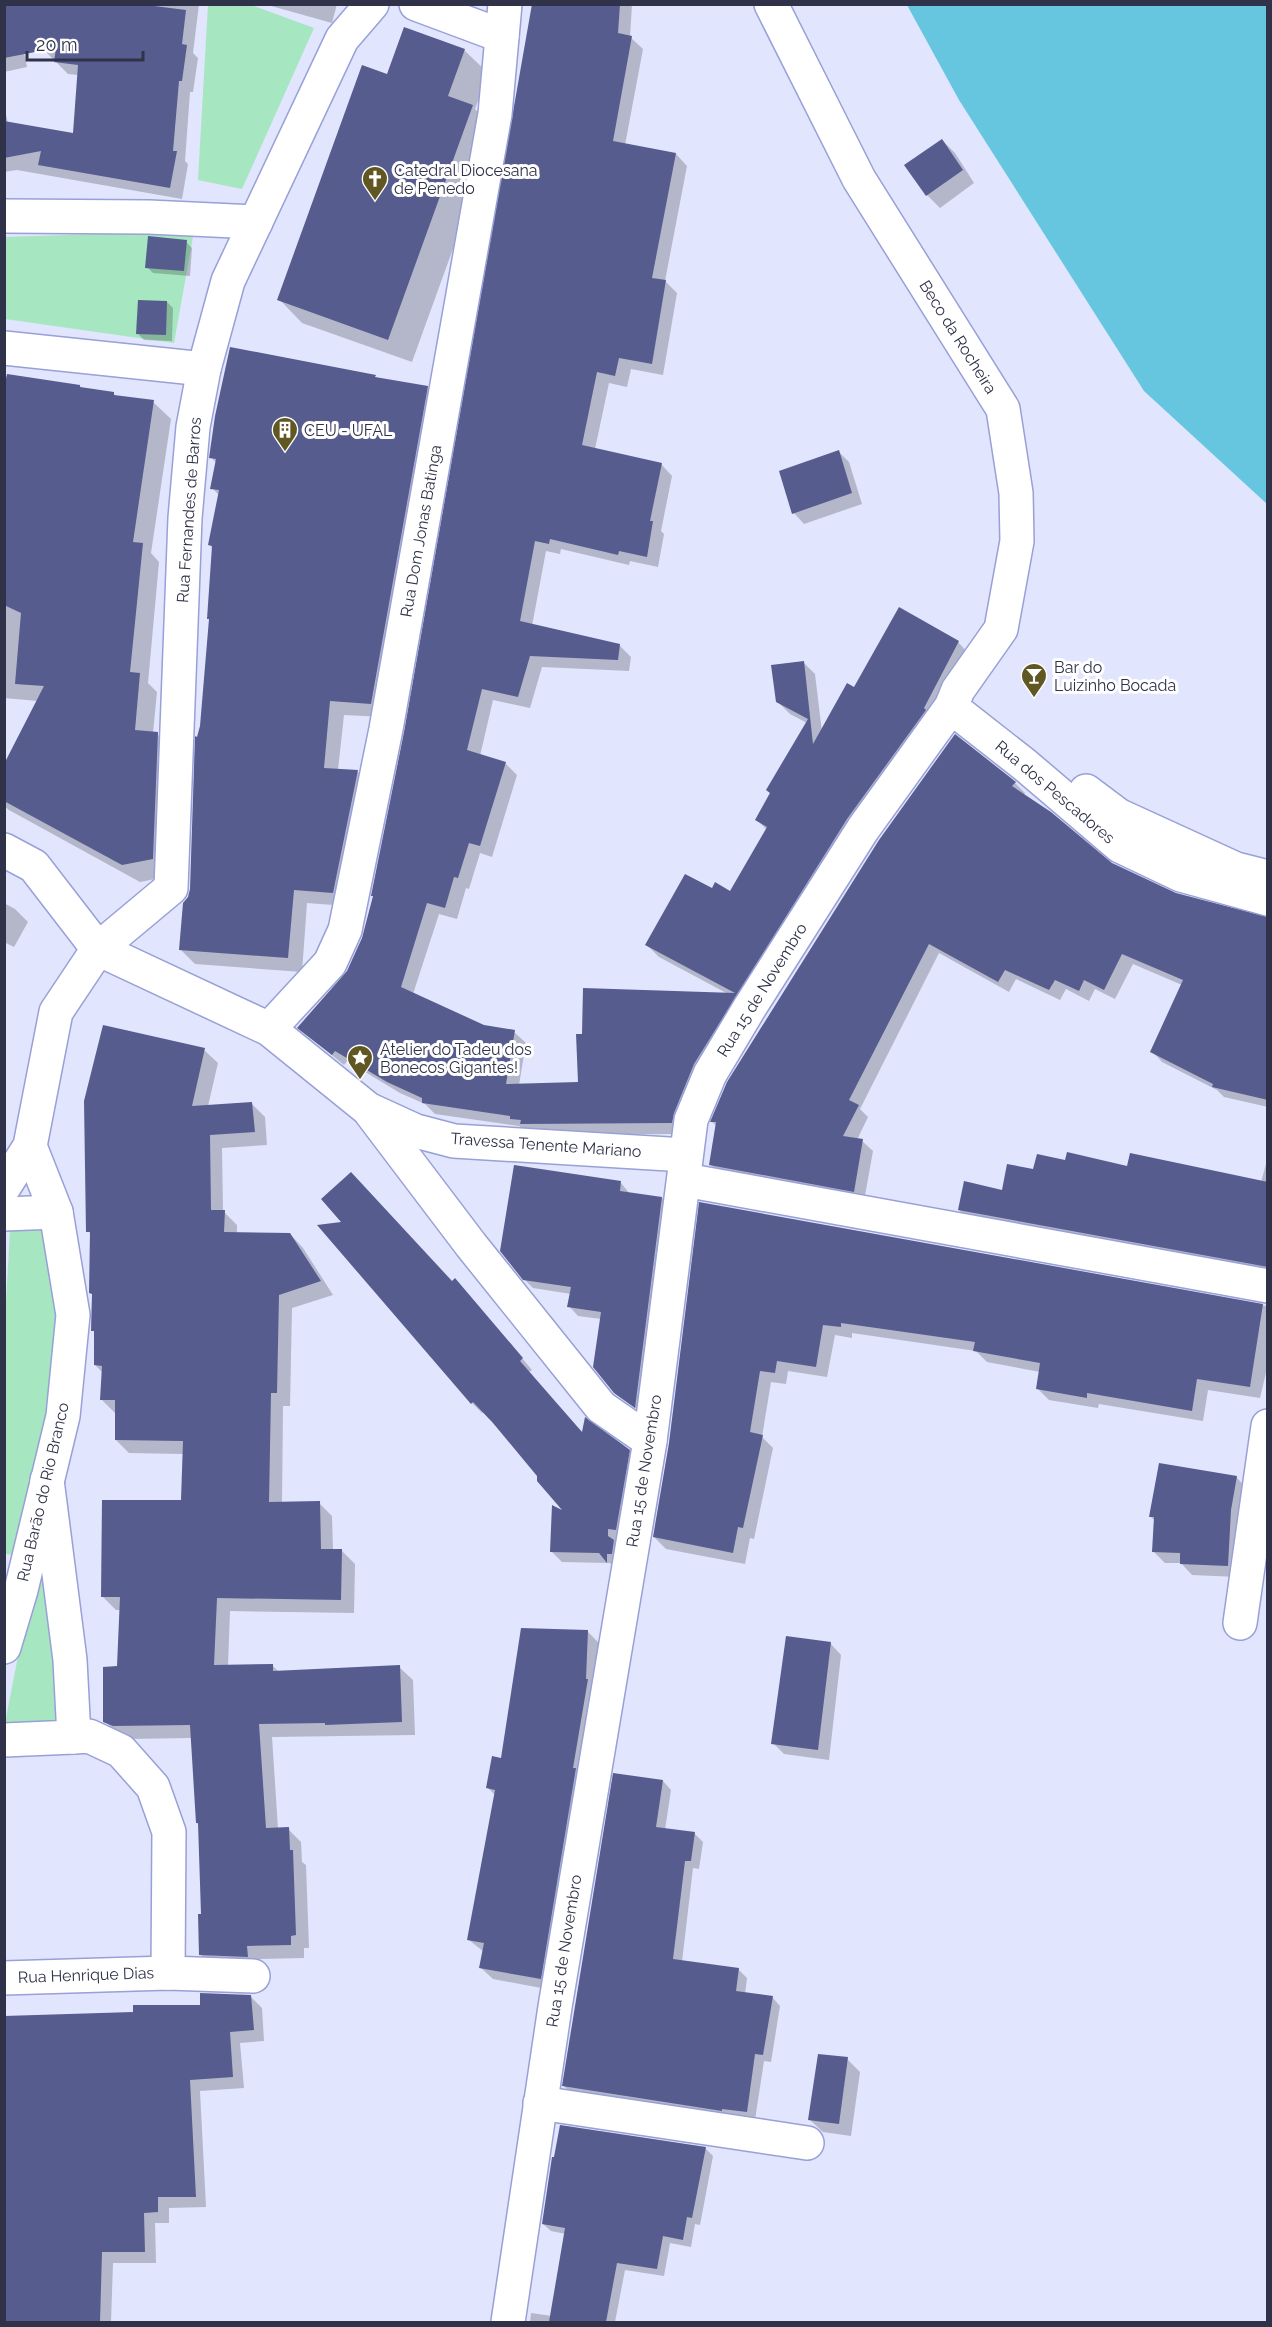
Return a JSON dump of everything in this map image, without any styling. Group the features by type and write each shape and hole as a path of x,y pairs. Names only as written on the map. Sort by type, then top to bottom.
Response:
{"street":[{"name":"Rua Fernandes de Barros","path":"98,949 171,888 185,518 193,427 204,369 228,281 342,39 372,4"},
{"path":"416,4 504,20"},
{"name":"Beco da Rocheira","path":"771,4 859,179 1003,409 1016,493 1017,541 1001,629 954,699"},
{"name":"Rua Dom Jonas Batinga","path":"269,1029 330,963 345,930 386,729 495,114 504,20"},
{"path":"4,216 149,217 256,222"},
{"path":"4,348 204,369"},
{"name":"Rua dos Pescadores","path":"954,699 1118,815 1236,869 1268,876"},
{"name":"Rua dos Pescadores","path":"954,699 1025,765 1120,846 1181,875 1268,898"},
{"name":"Rua 15 de Novembro","path":"508,2322 540,2103 650,1441 691,1120 710,1074 750,1007 863,829 954,699"},
{"path":"4,850 34,866 98,949 56,1012 30,1146 4,1187"},
{"name":"Travessa Tenente Mariano","path":"98,949 269,1029 369,1109 416,1131 454,1141 685,1167 1268,1286"},
{"path":"369,1109 471,1245 601,1407 650,1441"},
{"name":"Rua Barão do Rio Branco","path":"6,1625 21,1590 63,1416 73,1315 56,1212 30,1146"},
{"path":"4,1214 56,1212"},
{"path":"1240,1623 1268,1426"},
{"path":"47,1479 70,1660 74,1737"},
{"name":"Rua Henrique Dias","path":"4,1740 89,1736 121,1751 153,1786 169,1832 168,1973"},
{"name":"Rua Henrique Dias","path":"4,1978 168,1973 253,1976"},
{"path":"540,2103 807,2143"}],"green space":[{"path":"208,5 251,5 314,28 242,189 198,180"},
{"path":"194,231 174,343 5,319 5,237"},
{"path":"11,1214 42,1215 61,1329 40,1445 15,1555 6,1554 6,1301"},
{"path":"49,1555 69,1726 5,1723 37,1559"}],"water":[{"path":"907,5 1267,5 1267,504 1144,391 959,100"}],"building":[{"path":"4,4 138,4 186,10 182,44 187,45 182,81 179,81 173,151 177,151 170,188 38,165 41,151 4,158 4,121 73,133 78,65 54,62 56,48 4,58"},
{"path":"532,4 620,4 618,33 632,36 613,141 676,153 652,278 666,280 652,364 619,358 615,376 597,372 582,445 662,463 650,521 653,521 647,557 619,551 618,555 550,539 549,544 535,541 520,621 620,644 618,660 530,656 518,697 482,689 467,750 506,762 480,846 469,843 458,878 454,877 445,908 427,903 401,987 484,1025 515,1030 506,1084 578,1082 576,1034 582,1034 583,988 735,993 645,945 685,874 712,888 715,882 730,891 767,827 755,820 770,793 766,790 808,719 776,702 771,665 804,661 813,744 847,683 854,687 899,607 959,641 924,708 926,710 847,819 694,1064 672,1123 520,1124 521,1120 510,1119 510,1116 422,1103 422,1098 387,1082 335,1051 332,1055 297,1028 347,971 362,938 373,896 371,896 404,732"},
{"name":"Catedral Diocesana de Penedo","path":"404,27 465,49 448,96 473,105 388,340 277,300 362,65 387,74"},
{"path":"942,139 963,170 926,196 904,165"},
{"path":"148,236 187,240 184,271 145,268"},
{"path":"138,300 167,301 166,335 136,334"},
{"path":"230,347 428,386 371,704 330,701 324,768 358,770 333,893 294,890 288,958 179,950 183,903 190,889 195,736 197,737 200,726 209,619 207,619 212,546 208,545 219,490 210,489 216,459 209,458 215,416"},
{"path":"7,374 80,385 80,387 114,392 114,395 154,400 133,542 143,543 130,672 140,673 135,730 158,732 153,859 122,865 4,801 4,764 44,686 15,684 21,613 4,605 4,390"},
{"path":"839,450 852,493 792,514 779,471"},
{"path":"955,734 1016,782 1012,786 1051,812 1112,863 1176,893 1268,917 1268,1100 1212,1087 1213,1084 1150,1052 1183,980 1122,954 1104,990 1084,980 1079,991 1055,980 1049,990 1005,970 998,982 929,944 849,1100 859,1105 843,1136 863,1139 854,1192 709,1165 716,1122 710,1122 727,1082 879,840"},
{"path":"103,1025 205,1048 192,1106 252,1102 255,1132 210,1135 211,1210 225,1210 224,1232 290,1233 321,1281 279,1295 277,1393 271,1393 269,1502 320,1501 321,1549 342,1549 341,1600 217,1598 214,1665 273,1664 273,1671 400,1665 402,1722 325,1725 325,1723 259,1724 266,1828 289,1827 290,1850 293,1850 296,1935 291,1936 291,1945 247,1946 248,1957 199,1955 198,1914 201,1914 198,1823 196,1823 190,1725 113,1726 103,1722 103,1667 117,1666 120,1597 101,1597 102,1500 181,1500 183,1441 115,1440 115,1400 100,1400 102,1366 94,1365 94,1331 91,1331 92,1294 89,1293 90,1232 86,1232 84,1101"},
{"path":"1067,1152 1127,1166 1130,1153 1268,1182 1268,1267 958,1210 964,1181 1002,1190 1007,1164 1033,1169 1037,1154 1065,1160"},
{"path":"514,1165 621,1181 620,1191 662,1197 635,1408 614,1393 593,1367 601,1312 567,1307 571,1287 523,1280 500,1251"},
{"path":"351,1172 452,1281 455,1278 523,1358 520,1361 582,1432 585,1417 630,1450 616,1530 608,1529 608,1536 614,1540 612,1554 607,1554 607,1563 599,1553 550,1552 552,1505 562,1510 493,1423 473,1402 471,1404 317,1225 341,1222 321,1199"},
{"path":"699,1202 1263,1304 1250,1387 1197,1379 1192,1411 1087,1393 1087,1398 1036,1389 1040,1363 973,1351 975,1342 841,1323 841,1327 823,1325 816,1367 777,1361 775,1373 760,1371 750,1432 763,1435 743,1528 738,1527 733,1553 653,1537 669,1443"},
{"path":"1159,1463 1237,1476 1231,1510 1228,1566 1180,1564 1180,1553 1152,1552 1154,1517 1149,1517"},
{"path":"521,1628 588,1630 586,1679 588,1679 573,1768 576,1768 541,1979 479,1968 484,1943 467,1940 495,1790 486,1788 492,1756 501,1758"},
{"path":"786,1636 831,1642 818,1750 771,1744"},
{"path":"613,1773 663,1780 656,1827 695,1832 691,1861 685,1861 673,1959 739,1968 736,1991 773,1996 763,2055 755,2054 747,2112 722,2109 722,2111 562,2086"},
{"path":"200,1993 251,1995 254,2030 230,2032 233,2077 190,2080 196,2197 158,2197 158,2212 144,2213 145,2252 102,2252 100,2322 4,2322 4,2016 133,2012 133,2005 200,2005"},
{"path":"818,2054 848,2057 839,2124 808,2120"},
{"path":"560,2125 706,2147 692,2218 687,2217 683,2240 663,2236 657,2269 617,2263 606,2322 549,2322 565,2228 542,2224 552,2157 554,2157"}],"place":[{"name":"Catedral Diocesana de Penedo","path":"375,202"},
{"name":"CEU - UFAL","path":"285,453"},
{"name":"Bar do Luizinho Bocada","path":"1034,699"},
{"name":"Atelier do Tadeu dos Bonecos Gigantes!","path":"360,1081"}]}
